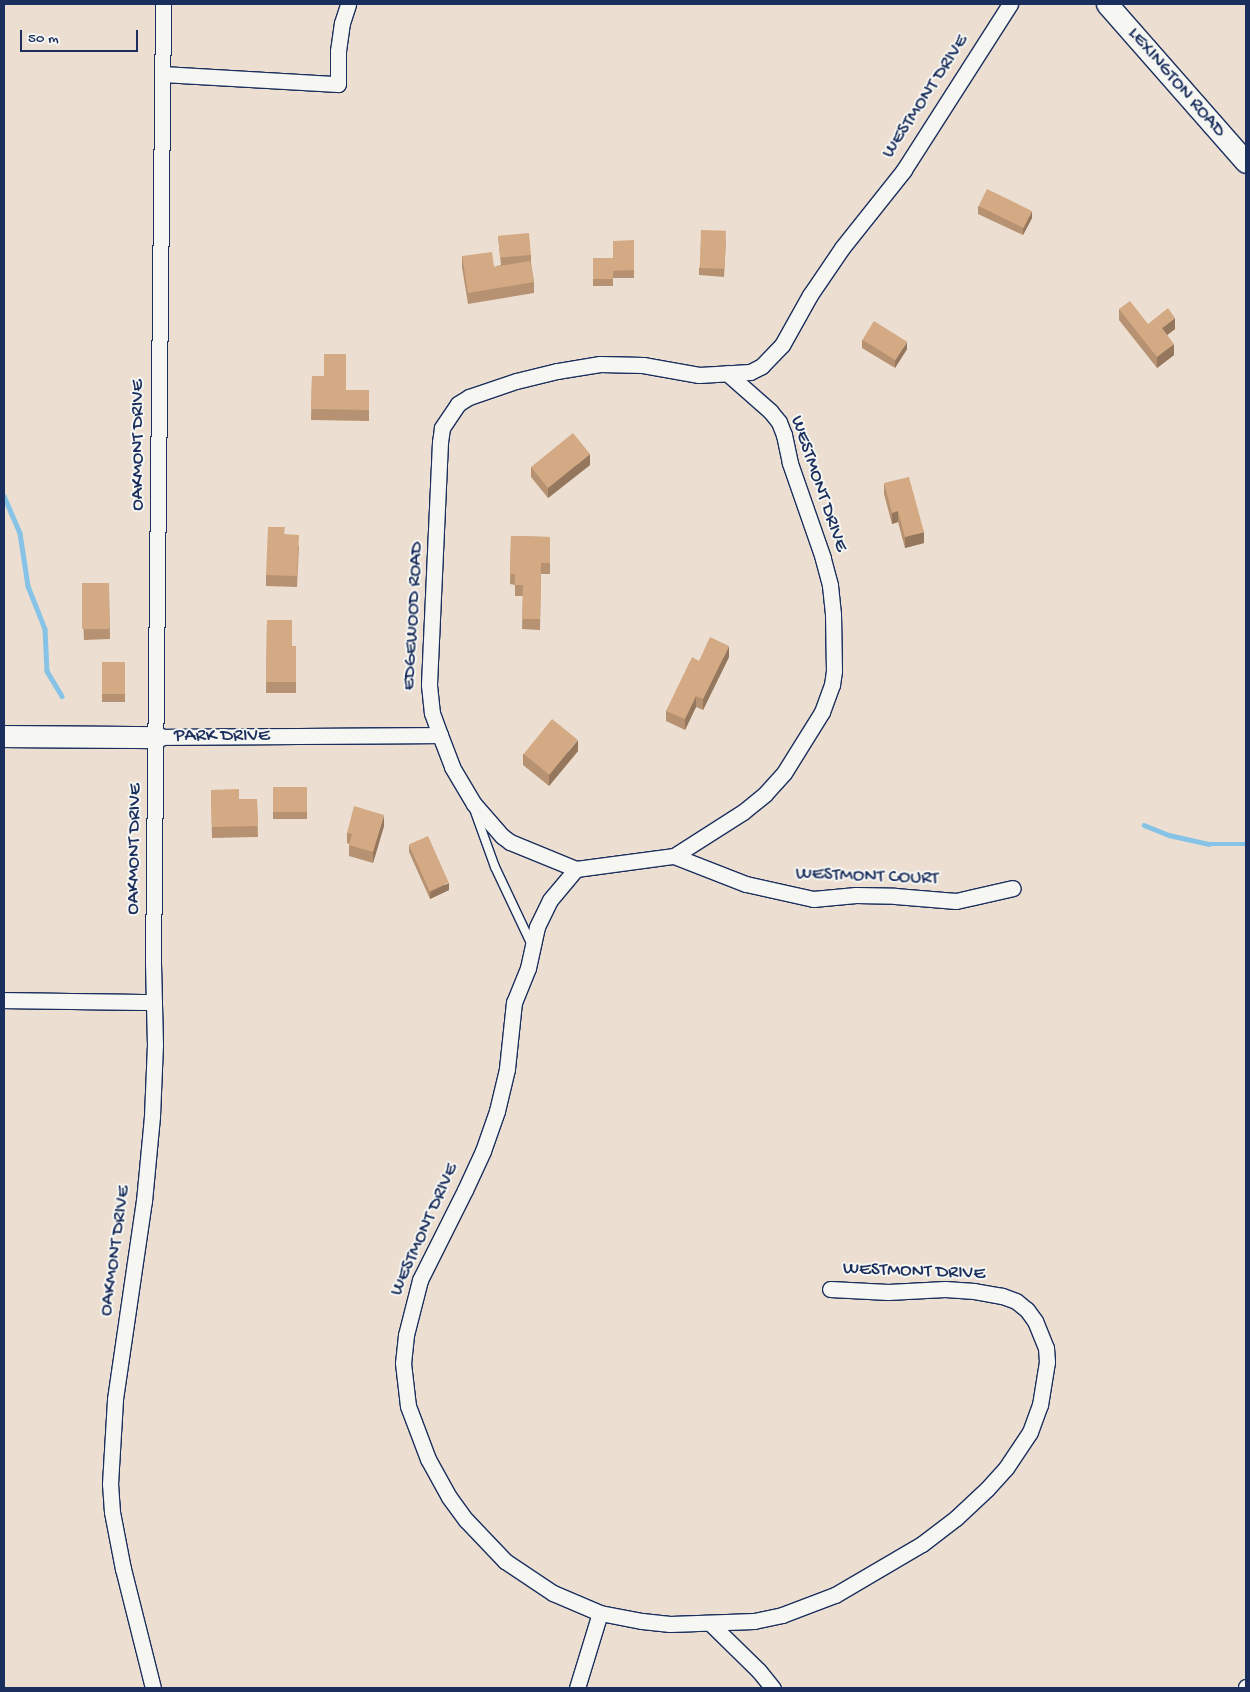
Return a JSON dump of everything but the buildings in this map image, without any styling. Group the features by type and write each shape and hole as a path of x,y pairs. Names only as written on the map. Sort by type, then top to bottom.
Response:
{"main road":[{"name":"LEXINGTON ROAD","path":"1107,4 1246,162"},
{"name":"PARK DRIVE","path":"4,736 157,738"}],"street":[{"name":"OAKMONT DRIVE","path":"153,1688 123,1568 110,1484 110,1441 144,1201 152,1116 155,1044 163,4"},
{"path":"162,74 338,84 338,51 342,22 348,4"},
{"name":"WESTMONT DRIVE","path":"727,373 750,372 762,366 782,345 810,295 842,248 904,170 1010,4"},
{"name":"EDGEWOOD ROAD","path":"576,869 502,836 471,800 452,767 432,713 429,685 442,428 458,404 469,397 516,380 557,371 600,364 642,365 699,375 727,373"},
{"name":"WESTMONT DRIVE","path":"674,856 743,812 765,794 784,773 822,712 832,685 834,671 833,614 830,586 823,558 790,463 784,434 779,422 770,411 727,373"},
{"name":"PARK DRIVE","path":"157,738 440,735"},
{"name":"WESTMONT COURT","path":"576,869 674,856 746,884 813,899 856,895 956,901 1013,888"},
{"name":"WESTMONT DRIVE","path":"576,869 550,900 537,927 528,968 514,1002 507,1069 497,1111 479,1160 432,1254 412,1307 404,1358 405,1392 416,1433 428,1459 466,1520 498,1555 553,1594 600,1613 642,1621 711,1624 754,1621 809,1606 835,1594 922,1544 956,1518 987,1489 1023,1444 1035,1419 1046,1377 1046,1348 1035,1322 1027,1310 1016,1301 974,1291 945,1289 888,1292 830,1289"},
{"path":"4,1000 154,1002"},
{"path":"577,1688 600,1613"},
{"path":"711,1624 759,1671 773,1688"}],"lane":[{"path":"471,800 496,867 532,947"}],"waterway":[{"path":"4,496 20,533 28,586 45,629 47,671 62,696"},
{"path":"1144,825 1169,835 1209,844 1246,844"}]}
